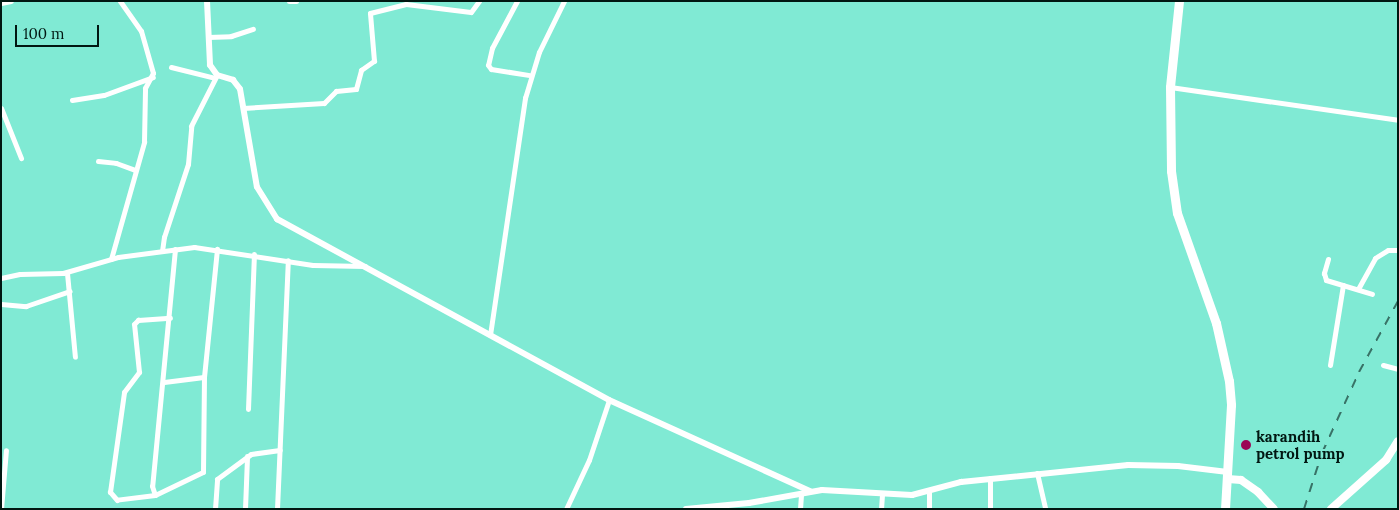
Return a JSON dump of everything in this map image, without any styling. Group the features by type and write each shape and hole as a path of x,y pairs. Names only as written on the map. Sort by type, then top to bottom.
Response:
{"main road":[{"path":"1179,1 1170,87 1170,171 1176,213 1216,323 1229,381 1228,476 1225,509"},
{"path":"1331,509 1386,460 1398,441"},
{"path":"1228,476 1246,484 1274,509"}],"street":[{"path":"1,3 11,1"},
{"path":"120,1 141,30 153,77"},
{"path":"207,1 210,65 216,76"},
{"path":"289,1 296,1"},
{"path":"243,108 324,103 336,91 356,89 361,70 374,61 370,13 406,4 471,12 479,1"},
{"path":"517,1 492,48 488,65 491,70 530,75"},
{"path":"490,335 530,75 564,1"},
{"path":"208,37 231,36 253,29"},
{"path":"171,67 216,76 237,84 257,188 277,218 610,400 810,491"},
{"path":"162,251 164,237 188,164 191,126 216,76"},
{"path":"72,100 104,94 153,77"},
{"path":"111,259 145,132 145,88 153,77"},
{"path":"1170,87 1398,120"},
{"path":"1,108 4,122 21,158"},
{"path":"98,162 116,163 135,170"},
{"path":"1,278 20,274 67,273 111,259 175,249 216,248 335,268 366,266"},
{"path":"170,318 138,320 134,324 139,372 124,392 110,492 117,500 155,495 203,472 204,377 216,248"},
{"path":"155,495 152,486 164,382 175,249"},
{"path":"1358,290 1375,258 1388,250 1398,250"},
{"path":"248,409 254,254"},
{"path":"277,509 288,260"},
{"path":"1328,260 1324,277 1372,294"},
{"path":"67,273 76,357"},
{"path":"1330,365 1343,285"},
{"path":"1,304 26,306 70,291"},
{"path":"1383,365 1398,369"},
{"path":"164,382 204,377"},
{"path":"566,509 589,460 610,400"},
{"path":"2,509 6,450"},
{"path":"215,509 216,479 247,456 259,451 280,450"},
{"path":"245,509 247,456"},
{"path":"686,509 749,506 810,491 906,496 958,483 990,478 1158,465 1228,476"},
{"path":"1037,473 1043,508"},
{"path":"990,478 990,509"},
{"path":"929,491 929,509"},
{"path":"800,509 801,493"},
{"path":"881,509 882,495"}],"railway":[{"path":"1304,509 1322,453 1359,372 1398,301"}],"place":[{"name":"karandih petrol pump","path":"1246,445"}]}
